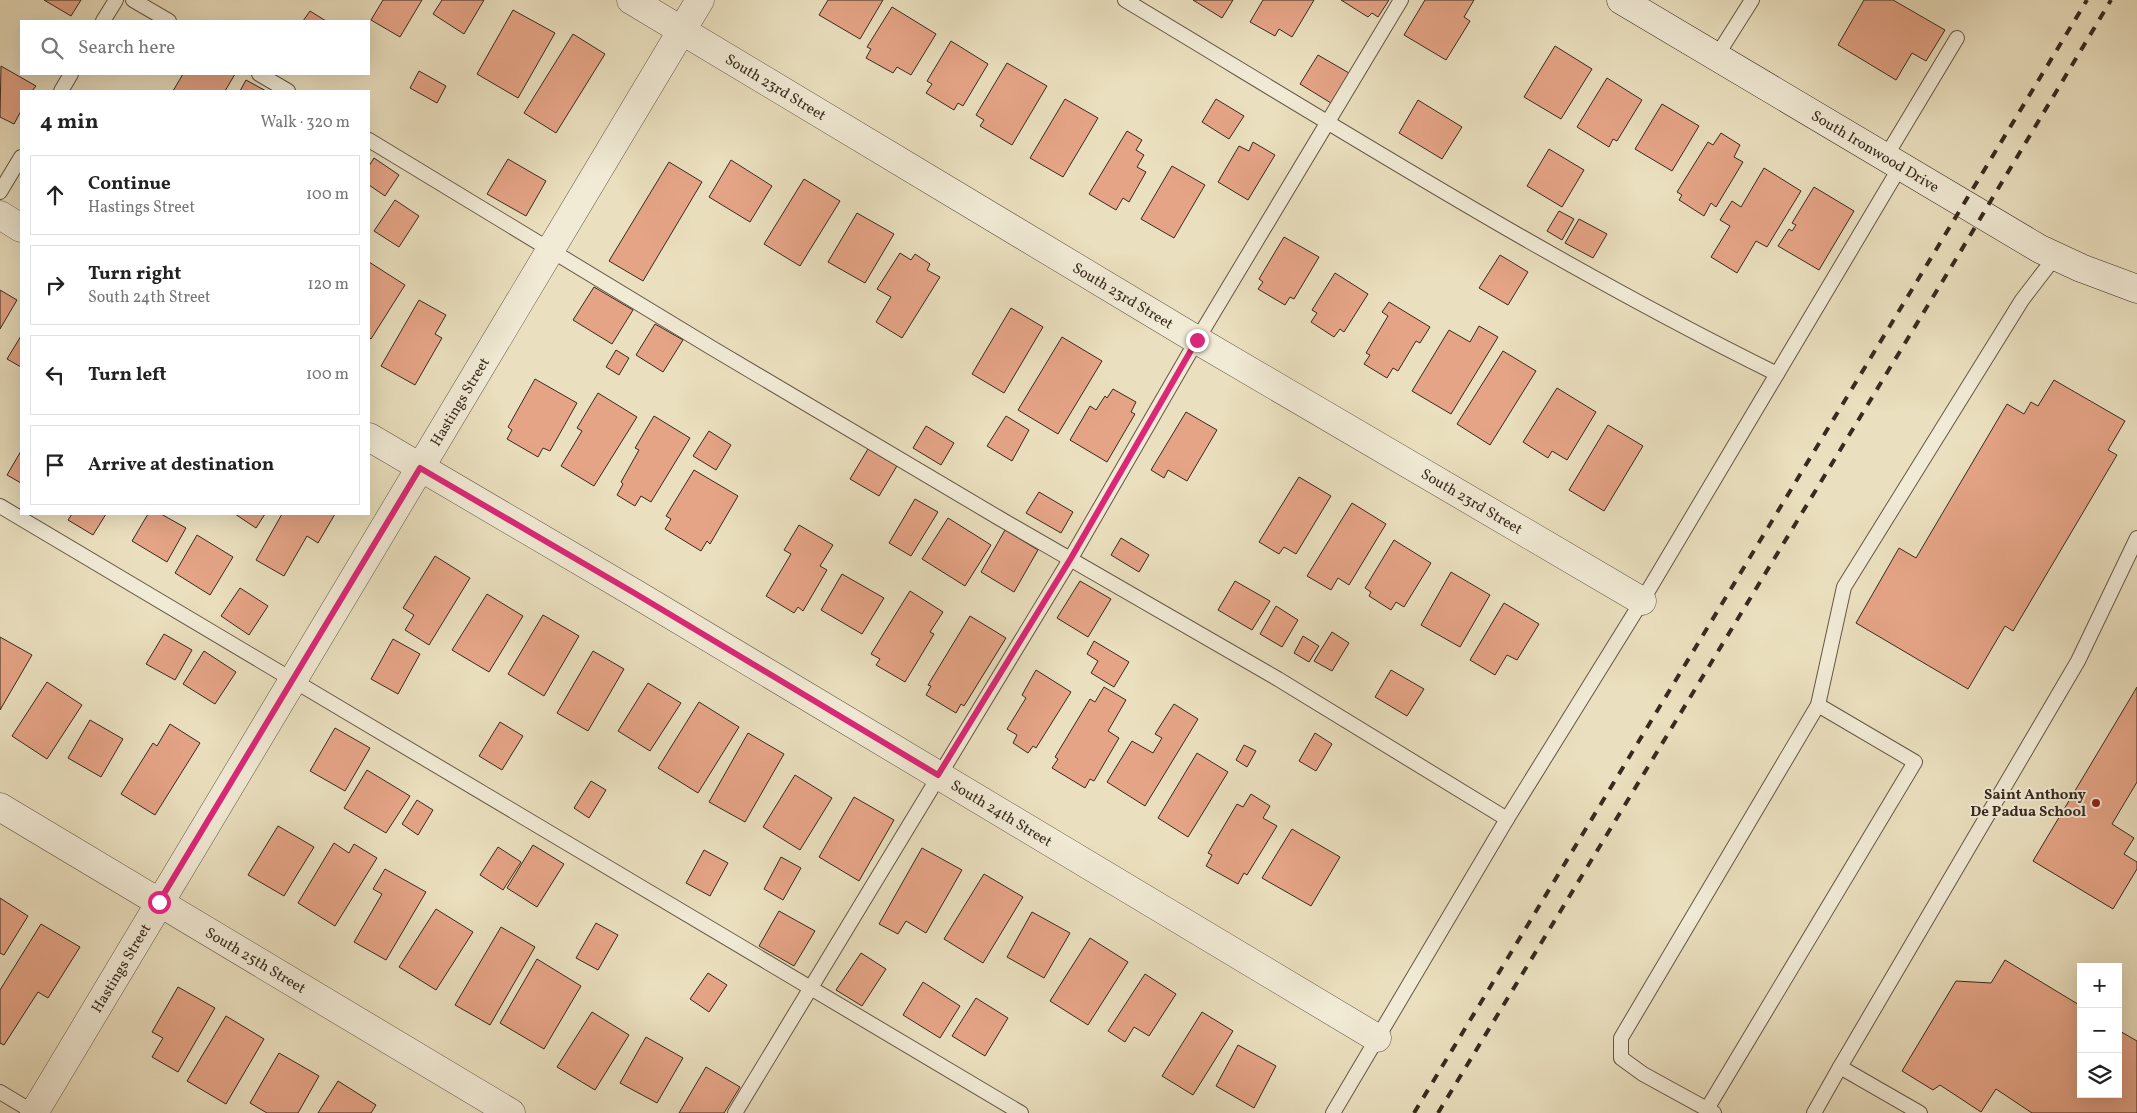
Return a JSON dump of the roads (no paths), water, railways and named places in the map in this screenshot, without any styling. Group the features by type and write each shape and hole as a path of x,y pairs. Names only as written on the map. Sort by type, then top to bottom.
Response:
{"street":[{"name":"South 23rd Street","path":"631,0 1197,340 1642,601"},
{"name":"Hastings Street","path":"34,1113 700,0"},
{"name":"South Ironwood Drive","path":"1621,0 1892,163 2055,257 2137,289"},
{"path":"0,215 20,227"},
{"name":"South 24th Street","path":"370,438 1377,1038"},
{"name":"South 25th Street","path":"0,807 511,1113"}],"lane":[{"path":"104,20 116,0"},
{"path":"133,0 167,20"},
{"path":"1125,0 1486,218 1691,332 1777,374"},
{"path":"735,1113 1071,558 1197,340 1401,0"},
{"path":"1716,57 1752,0"},
{"path":"1333,1113 1507,819 1642,601 1777,374 1892,163 1957,38"},
{"path":"62,90 70,75"},
{"path":"261,75 286,90"},
{"path":"370,141 712,348 999,518 1278,679 1507,819"},
{"path":"0,192 20,159"},
{"path":"1818,705 1915,762 1710,1111 1643,1074 1622,1058 1622,1038 1818,705 1844,587 2022,300 2055,257"},
{"path":"0,506 1021,1113"},
{"path":"1814,1113 2078,661 2137,538"},
{"path":"1840,1066 1920,1113"},
{"path":"0,1092 34,1113"}],"railway":[{"path":"1414,1113 2087,0"},
{"path":"1438,1113 2111,0"}],"place":[{"name":"Saint Anthony De Padua School","path":"2096,803"}]}
